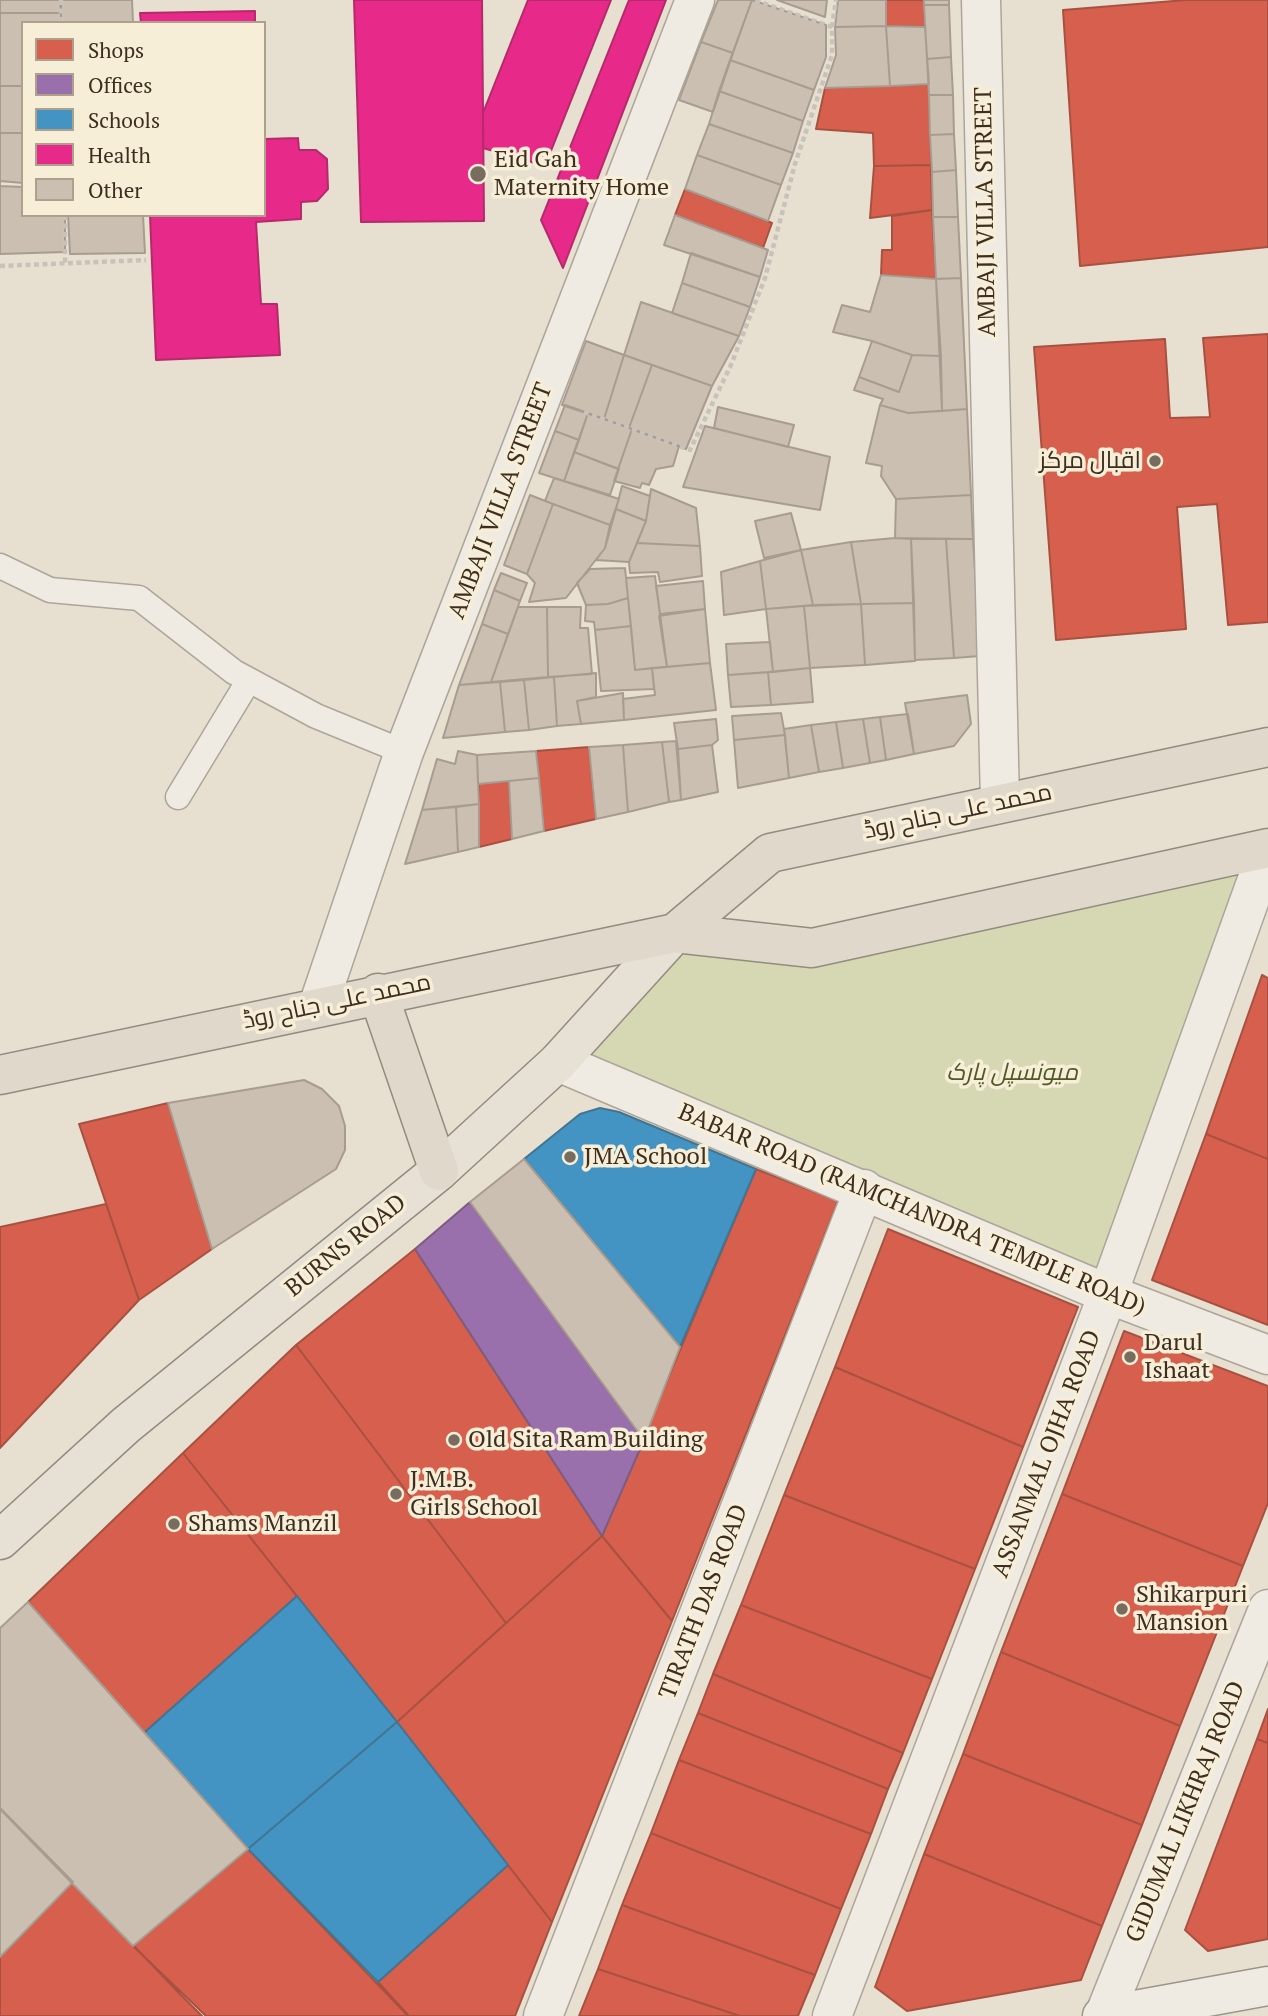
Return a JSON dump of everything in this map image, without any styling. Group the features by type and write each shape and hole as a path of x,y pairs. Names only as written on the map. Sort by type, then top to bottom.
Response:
{"highway":[{"name":"محمد علی جناح روڈ","path":"674,933 770,853 1268,747"},
{"name":"محمد علی جناح روڈ","path":"0,1075 378,993 674,933 812,948 1268,848"},
{"path":"378,993 439,1171"}],"main road":[{"name":"BURNS ROAD","path":"0,1540 126,1425 439,1171 558,1062 674,933"}],"street":[{"name":"AMBAJI VILLA STREET","path":"318,1006 404,752 695,0"},
{"name":"AMBAJI VILLA STREET","path":"981,0 1000,802"},
{"name":"ASSANMAL OJHA ROAD","path":"832,2016 1108,1294 1268,848"},
{"name":"BABAR ROAD (RAMCHANDRA TEMPLE ROAD)","path":"558,1062 1108,1294 1268,1355"},
{"name":"TIRATH DAS ROAD","path":"543,2016 864,1189"},
{"name":"GIDUMAL LIKHRAJ ROAD","path":"1103,2016 1268,1609"},
{"path":"1103,2016 1268,1986"}],"lane":[{"path":"0,566 50,590 139,598 249,680 316,716 404,752"},
{"path":"178,796 249,680"}],"path":[{"path":"61,0 61,21"},
{"path":"754,0 832,27"},
{"path":"541,396 690,450 731,365 765,278 795,164 832,55 836,0"},
{"path":"65,217 65,263"},
{"path":"0,266 146,260"}],"green space":[{"name":"میونسپل پارک","path":"1268,848 1108,1294 558,1062 675,933 812,948"}],"building: Shops":[{"path":"886,0 924,0 925,27 886,26"},
{"path":"1186,0 1268,0 1268,247 1080,266 1063,10"},
{"path":"929,84 931,165 874,166 873,133 816,129 825,88"},
{"path":"931,165 932,210 870,218 874,166"},
{"path":"685,189 772,223 763,248 675,215"},
{"path":"932,210 936,279 881,275 882,250 892,250 892,216"},
{"name":"اقبال مرکز","path":"1268,334 1268,622 1228,625 1217,504 1177,507 1186,629 1056,640 1034,347 1165,339 1170,418 1210,417 1203,338"},
{"path":"589,747 596,819 544,831 536,751"},
{"path":"509,781 512,839 479,847 479,782"},
{"path":"1262,975 1268,978 1268,1159 1206,1134"},
{"path":"168,1103 212,1249 139,1300 79,1124"},
{"path":"1206,1134 1268,1159 1268,1325 1152,1280"},
{"path":"756,1169 838,1201 672,1621 602,1536"},
{"path":"106,1204 139,1300 0,1448 0,1227"},
{"path":"888,1229 1078,1307 1023,1447 835,1367"},
{"name":"Old Sita Ram Building","path":"415,1249 602,1536 506,1623 296,1345"},
{"path":"1124,1331 1268,1386 1268,1503 1243,1566 1062,1494"},
{"path":"296,1345 506,1623 397,1722 183,1453"},
{"path":"835,1367 1023,1447 975,1569 784,1495"},
{"name":"Shams Manzil","path":"183,1453 297,1596 144,1733 28,1602"},
{"name":"Shikarpuri Mansion","path":"1062,1494 1243,1566 1180,1726 1001,1652"},
{"path":"784,1495 975,1569 932,1679 741,1605"},
{"path":"602,1536 672,1621 552,1922 397,1722"},
{"path":"741,1605 932,1679 903,1753 713,1674"},
{"path":"1001,1652 1180,1726 1142,1825 963,1754"},
{"path":"713,1674 903,1753 888,1789 698,1713"},
{"path":"1268,1709 1268,1743 1257,1739"},
{"path":"698,1713 888,1789 871,1834 679,1760"},
{"path":"1257,1739 1268,1743 1268,1939 1208,1951 1185,1930"},
{"path":"963,1754 1142,1825 1102,1926 924,1854"},
{"path":"679,1760 871,1834 841,1909 651,1833"},
{"path":"651,1833 841,1909 815,1975 622,1905"},
{"path":"248,1849 408,2016 206,2016 133,1946"},
{"path":"924,1854 1102,1926 1081,1980 907,2011 875,1987"},
{"path":"508,1865 552,1922 515,2016 409,2016 378,1982"},
{"path":"73,1882 202,2016 0,2016 0,1957"},
{"path":"622,1905 815,1975 798,2016 740,2016 598,1969"},
{"path":"598,1969 740,2016 579,2016"}],"building: Offices":[{"path":"470,1202 644,1440 602,1536 415,1249"}],"building: Schools":[{"path":"600,1108 619,1112 756,1169 680,1347 524,1159 580,1114"},
{"path":"297,1596 397,1722 248,1849 144,1733"},
{"path":"397,1722 508,1865 378,1982 248,1849"}],"building: Health":[{"path":"354,0 482,0 484,221 361,222"},
{"path":"528,0 611,0 545,166 483,148 483,113"},
{"path":"629,0 666,0 563,268 541,220"},
{"path":"255,11 255,21 141,21 140,13"},
{"path":"298,138 299,150 316,150 327,159 328,189 317,201 301,202 301,219 256,222 261,304 277,304 280,355 156,360 150,217 266,217 266,139"}],"building: Other":[{"path":"0,0 60,0 61,13 0,13"},
{"path":"61,0 132,0 133,21 61,21"},
{"path":"718,0 752,0 733,53 701,42"},
{"path":"752,0 826,25 826,57 814,90 730,60"},
{"path":"777,0 827,0 825,17"},
{"path":"838,0 886,0 886,26 835,27"},
{"path":"924,0 949,0 949,5 924,5"},
{"path":"924,5 949,5 951,57 927,59"},
{"path":"0,13 61,13 61,21 21,21 21,86 0,86"},
{"path":"886,26 890,86 825,88 836,55 835,27"},
{"path":"886,26 925,27 929,84 890,86"},
{"path":"701,42 733,53 713,112 679,100"},
{"path":"951,57 953,95 929,95 927,59"},
{"path":"730,60 814,90 803,121 719,91"},
{"path":"0,86 21,86 21,133 0,133"},
{"path":"719,91 803,121 793,153 709,124"},
{"path":"929,95 953,95 954,134 930,135"},
{"path":"709,124 793,153 781,185 697,155"},
{"path":"0,133 21,133 21,187 0,186"},
{"path":"954,134 956,170 932,172 930,135"},
{"path":"697,155 781,185 768,221 685,189"},
{"path":"956,170 958,217 933,217 932,172"},
{"path":"0,181 21,183 21,217 65,217 65,252 0,254"},
{"path":"675,215 768,250 760,277 664,245"},
{"path":"68,217 143,217 145,253 70,254"},
{"path":"933,217 958,217 961,278 936,279"},
{"path":"691,253 760,277 750,307 682,283"},
{"path":"881,275 936,279 941,356 912,355 872,341 833,332 842,305 870,312"},
{"path":"961,278 967,409 942,411 936,279"},
{"path":"682,283 750,307 739,336 672,313"},
{"path":"641,302 739,336 712,386 624,355"},
{"path":"586,341 624,355 604,419 562,405"},
{"path":"872,341 912,355 899,392 859,377"},
{"path":"624,355 652,365 629,428 604,419"},
{"path":"912,355 941,356 942,411 908,413 880,405 883,399 854,390 859,377 899,392"},
{"path":"652,365 712,386 686,449 629,428"},
{"path":"565,405 588,413 579,440 555,431"},
{"path":"880,405 908,413 967,409 971,495 896,499 881,476 882,466 866,463"},
{"path":"718,407 794,425 788,447 714,428"},
{"path":"588,413 632,429 618,469 574,452"},
{"path":"705,426 830,457 820,510 683,487"},
{"path":"632,429 679,446 673,466 656,469 649,485 642,483 640,488 614,481"},
{"path":"555,431 579,440 564,481 539,473"},
{"path":"574,452 619,469 610,495 564,481"},
{"path":"554,478 619,499 610,525 545,501"},
{"path":"622,486 650,496 646,521 616,509"},
{"path":"651,489 696,508 700,546 637,543 646,521"},
{"path":"530,495 553,504 527,574 504,565"},
{"path":"971,495 973,539 895,538 896,499"},
{"path":"553,504 610,525 605,548 566,598 529,602 535,583 527,574"},
{"path":"616,509 646,521 629,562 596,560 605,548"},
{"path":"791,513 801,550 764,558 755,521"},
{"path":"911,539 914,603 861,604 851,542"},
{"path":"911,539 946,539 954,658 915,660"},
{"path":"946,539 973,539 980,656 954,658"},
{"path":"851,542 861,604 813,605 801,550"},
{"path":"637,543 700,546 702,576 660,582 658,572 630,573 629,562"},
{"path":"801,550 813,605 766,609 760,561"},
{"path":"760,561 766,609 724,615 721,572"},
{"path":"625,568 628,598 608,604 586,605 577,583 590,569"},
{"path":"501,573 527,583 520,601 494,590"},
{"path":"655,576 667,667 635,670 626,578"},
{"path":"703,581 705,609 660,614 656,586"},
{"path":"494,590 520,601 508,634 482,624"},
{"path":"628,598 631,626 595,630 594,622 585,621 586,605 608,604"},
{"path":"914,603 915,661 865,665 861,604"},
{"path":"861,604 865,665 810,668 804,606"},
{"path":"804,606 810,668 773,672 766,609"},
{"path":"518,607 547,607 548,677 491,682"},
{"path":"547,607 581,607 580,628 588,628 592,674 548,677"},
{"path":"705,609 710,663 667,667 659,616"},
{"path":"482,624 508,634 491,682 459,685"},
{"path":"631,626 635,670 652,668 654,689 601,691 595,630"},
{"path":"770,642 773,672 728,675 726,644"},
{"path":"710,663 716,710 624,720 623,699 655,695 652,668"},
{"path":"810,668 813,702 771,705 768,672"},
{"path":"768,672 771,705 731,707 728,675"},
{"path":"596,673 596,697 577,701 581,724 557,726 554,677"},
{"path":"554,677 557,726 529,730 524,680"},
{"path":"524,680 529,730 505,732 500,682"},
{"path":"500,682 505,732 443,738 459,685"},
{"path":"623,693 624,720 581,724 577,701"},
{"path":"967,695 971,724 954,746 914,754 905,703"},
{"path":"781,713 785,735 734,740 732,716"},
{"path":"908,714 914,754 886,760 880,717"},
{"path":"880,717 886,760 870,763 863,719"},
{"path":"716,719 718,740 712,745 678,749 674,723"},
{"path":"863,719 870,763 843,768 836,722"},
{"path":"836,722 843,768 819,772 811,725"},
{"path":"811,725 819,772 789,778 784,729"},
{"path":"785,735 789,778 738,788 734,740"},
{"path":"676,741 681,800 669,802 662,742"},
{"path":"662,742 669,802 628,812 623,745"},
{"path":"623,745 628,812 596,819 589,747"},
{"path":"712,745 718,792 681,800 678,749"},
{"path":"458,751 477,755 479,804 422,810 437,759 455,764"},
{"path":"536,751 539,778 478,784 477,755"},
{"path":"539,778 544,831 512,839 509,781"},
{"path":"479,804 479,847 458,852 456,807"},
{"path":"456,807 458,852 405,864 422,810"},
{"path":"304,1080 322,1089 339,1106 345,1126 345,1150 336,1169 212,1249 168,1103"},
{"path":"524,1159 680,1347 644,1440 470,1202"},
{"path":"28,1602 248,1849 133,1946 0,1809 0,1628"},
{"path":"0,1808 73,1882 0,1957"}],"place":[{"name":"Eid Gah Maternity Home","path":"478,174"},
{"name":"اقبال مرکز","path":"1155,461"},
{"name":"JMA School","path":"570,1157"},
{"name":"Darul Ishaat","path":"1130,1357"},
{"name":"Old Sita Ram Building","path":"454,1440"},
{"name":"J.M.B. Girls School","path":"396,1494"},
{"name":"Shams Manzil","path":"174,1524"},
{"name":"Shikarpuri Mansion","path":"1122,1609"}]}
